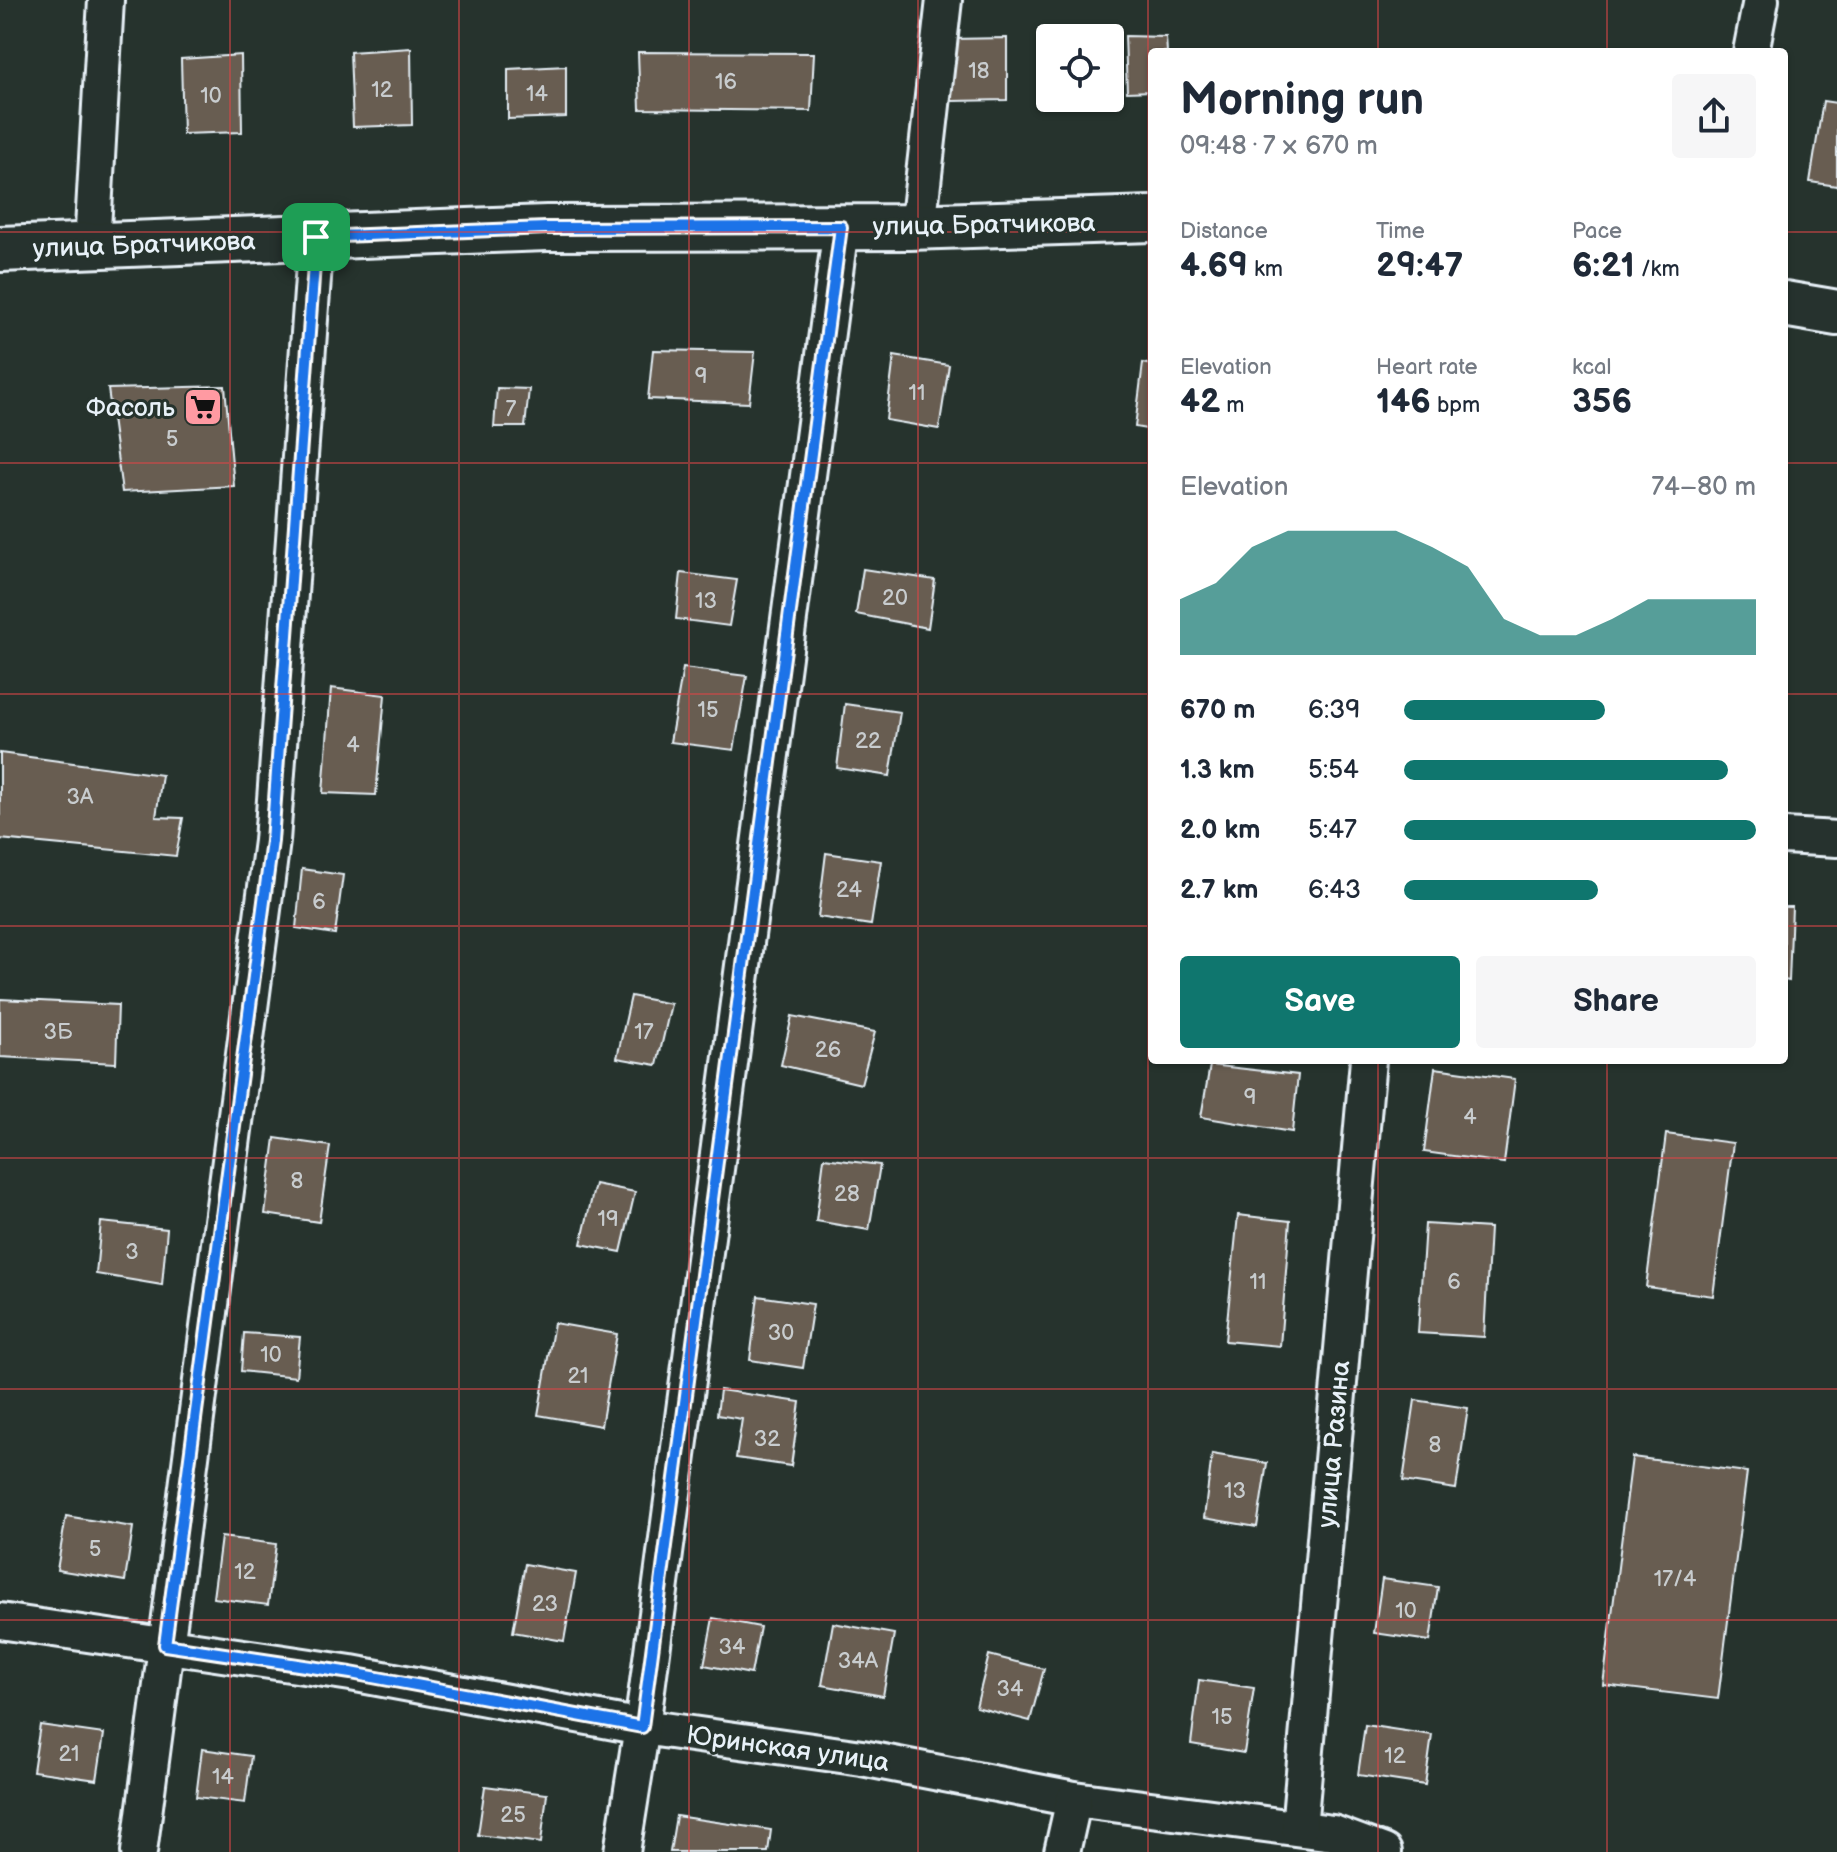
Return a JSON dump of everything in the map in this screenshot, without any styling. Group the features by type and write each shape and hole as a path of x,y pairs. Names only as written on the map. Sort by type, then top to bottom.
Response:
{"main road":[{"name":"улица Братчикова","path":"0,249 547,228 918,227 1148,219"},
{"path":"1788,305 1837,313"}],"street":[{"path":"92,246 106,0"},
{"path":"918,227 944,0"},
{"path":"1752,48 1761,0"},
{"path":"622,1852 642,1727 841,227"},
{"path":"139,1852 272,841 316,237"},
{"path":"1788,836 1837,839"},
{"name":"улица Разина","path":"1299,1828 1368,1064"},
{"name":"Юринская улица","path":"0,1621 351,1673 642,1727 862,1758 1074,1799 1333,1833 1384,1852"},
{"path":"1062,1852 1074,1799"}],"building":[{"path":"1125,36 1166,37 1167,48 1148,48 1148,91 1127,92"},
{"path":"1007,38 1007,100 952,101 951,39"},
{"path":"411,48 412,125 353,127 350,52"},
{"path":"638,52 814,53 811,111 640,109"},
{"path":"241,55 242,132 183,134 181,59"},
{"path":"566,66 566,117 508,119 508,69"},
{"path":"1823,101 1837,103 1837,186 1810,182"},
{"path":"653,350 755,352 749,403 648,399"},
{"path":"894,356 949,365 939,429 886,420"},
{"path":"1143,363 1148,364 1148,429 1135,427"},
{"path":"225,386 234,486 122,492 108,389"},
{"path":"497,388 529,389 525,427 494,427"},
{"path":"863,569 935,580 928,628 856,614"},
{"path":"681,573 737,580 729,626 676,619"},
{"path":"683,668 747,676 734,750 670,742"},
{"path":"331,688 385,695 376,795 323,793"},
{"path":"845,704 900,712 890,776 837,768"},
{"path":"0,753 162,775 156,817 183,818 176,856 0,839"},
{"path":"826,853 881,861 871,925 818,917"},
{"path":"302,869 343,875 335,934 296,928"},
{"path":"1788,907 1792,907 1789,981"},
{"path":"631,996 671,1004 657,1065 617,1058"},
{"path":"0,999 118,1005 116,1063 0,1057"},
{"path":"792,1016 875,1032 861,1084 781,1065"},
{"path":"1210,1065 1298,1075 1292,1132 1201,1117"},
{"path":"1435,1068 1515,1079 1504,1163 1424,1152"},
{"path":"1666,1134 1733,1143 1713,1296 1646,1287"},
{"path":"275,1138 330,1146 319,1222 265,1214"},
{"path":"824,1158 880,1165 869,1230 816,1221"},
{"path":"595,1184 635,1192 621,1252 581,1244"},
{"path":"1238,1215 1290,1221 1280,1346 1225,1341"},
{"path":"101,1222 167,1229 162,1285 96,1274"},
{"path":"1425,1224 1490,1228 1484,1337 1418,1333"},
{"path":"758,1296 813,1304 803,1368 750,1360"},
{"path":"554,1323 617,1334 601,1426 538,1415"},
{"path":"244,1333 300,1337 296,1377 241,1371"},
{"path":"720,1390 800,1402 791,1466 736,1458 742,1419 717,1415"},
{"path":"1415,1400 1468,1408 1456,1489 1403,1481"},
{"path":"1212,1454 1267,1463 1257,1527 1204,1518"},
{"path":"1632,1457 1747,1472 1718,1699 1603,1685"},
{"path":"66,1516 133,1527 125,1581 57,1570"},
{"path":"221,1537 276,1544 268,1605 213,1598"},
{"path":"525,1564 576,1573 564,1641 513,1632"},
{"path":"1382,1579 1438,1587 1430,1641 1374,1633"},
{"path":"713,1618 760,1627 751,1674 704,1665"},
{"path":"833,1623 894,1634 883,1696 822,1685"},
{"path":"989,1655 1044,1669 1030,1721 976,1707"},
{"path":"1199,1680 1254,1688 1244,1753 1191,1744"},
{"path":"40,1725 104,1734 97,1780 33,1771"},
{"path":"1365,1725 1432,1735 1425,1785 1358,1775"},
{"path":"202,1749 251,1756 245,1803 196,1797"},
{"path":"485,1786 547,1794 541,1843 478,1835"},
{"path":"676,1816 771,1830 768,1852 670,1852"}],"place":[{"name":"Фасоль","path":"203,407"}],"route":[{"path":"841,227 642,1727 351,1673 165,1645 272,841 316,237 547,228 841,227"}]}
